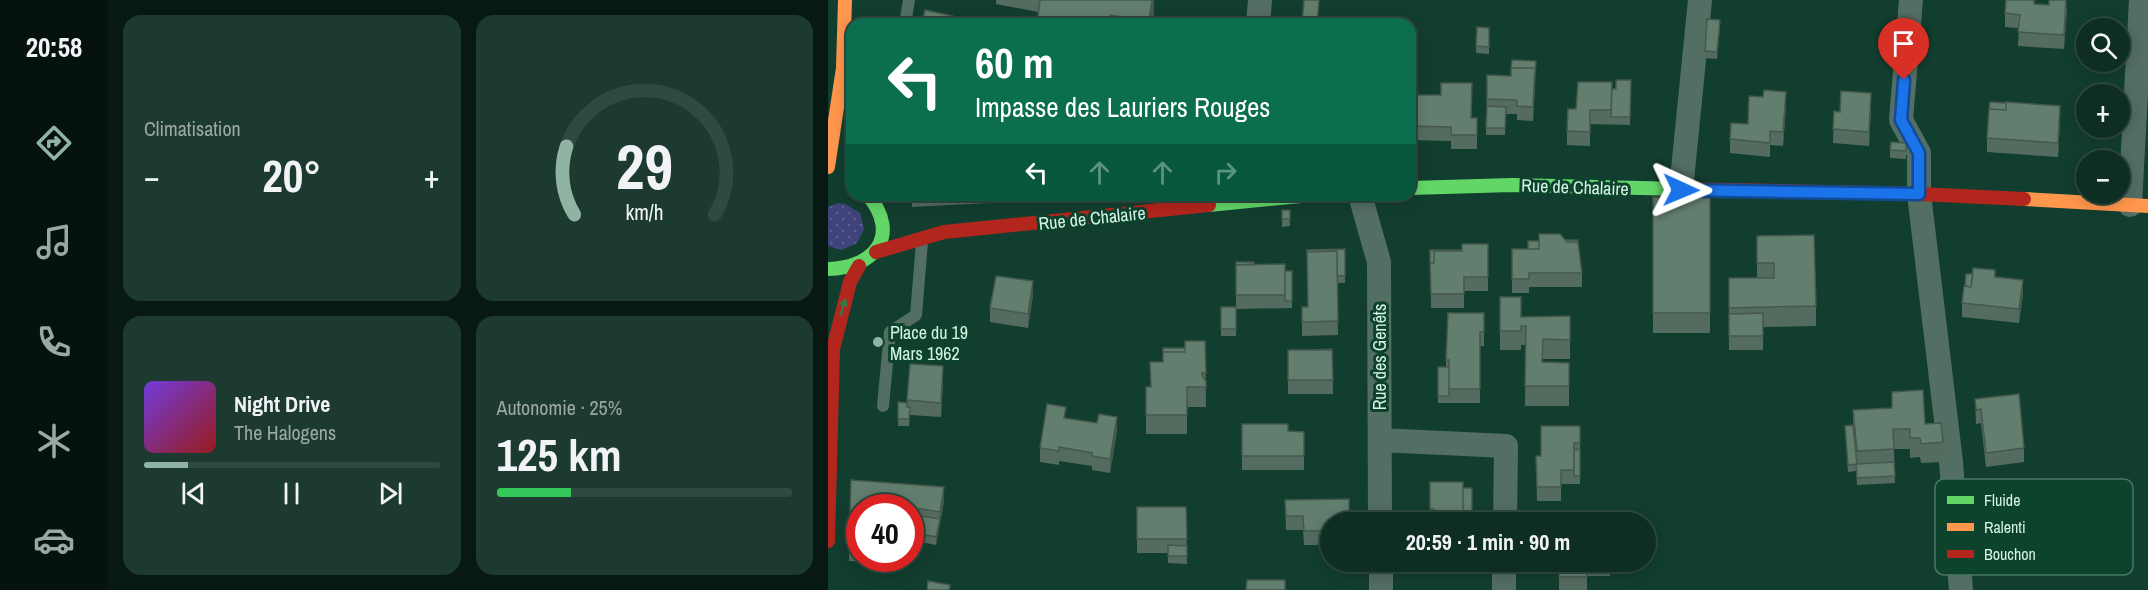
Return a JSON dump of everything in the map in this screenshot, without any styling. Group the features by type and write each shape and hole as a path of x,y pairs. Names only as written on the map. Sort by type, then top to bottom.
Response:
{"street":[{"path":"828,167 843,68 845,0"},
{"path":"1258,18 1260,0"},
{"path":"1681,190 1700,0"},
{"path":"1911,0 1901,120 1919,153 1919,194 1953,479"},
{"path":"2139,206 2141,0"},
{"path":"843,68 846,85"},
{"name":"Rue de Chalaire","path":"1416,188 1512,185 1919,194 2139,206"},
{"path":"828,541 833,349 850,282 859,266 876,252 883,225 880,211 872,201"},
{"name":"Rue de Chalaire","path":"876,252 944,232 1228,201"},
{"name":"Rue des Genêts","path":"1362,201 1378,262 1380,512"},
{"path":"880,211 894,216"},
{"name":"Rue de Chalaire","path":"914,223 944,232"},
{"path":"828,269 843,271 859,266"},
{"path":"828,332 833,349"},
{"path":"1380,440 1506,446 1505,512"},
{"path":"1381,572 1381,590"},
{"path":"1504,572 1504,590"},
{"path":"1960,575 1961,590"}],"lane":[{"path":"906,18 909,0"},
{"path":"883,406 890,332 916,315 922,240"}],"shaded area":[{"path":"838,203 846,204 860,213 864,229 857,243 842,250 828,246 828,207"}],"building":[{"path":"1040,0 1152,0 1149,18 1110,15 1109,18 1038,18"},
{"path":"1304,0 1319,0 1318,18 1302,18"},
{"path":"2006,0 2034,0 2034,4 2049,5 2049,0 2066,0 2064,35 2018,32 2020,15 2005,13"},
{"path":"925,10 953,16 953,18 923,18"},
{"path":"1707,19 1720,20 1717,52 1705,51"},
{"path":"1477,27 1489,28 1489,47 1476,46"},
{"path":"1512,60 1536,61 1535,75 1535,68 1511,68"},
{"path":"1511,68 1535,68 1533,107 1517,106 1517,100 1487,99 1487,75 1511,76"},
{"path":"1616,80 1631,80 1630,117 1611,117 1612,89 1616,89"},
{"path":"1578,82 1612,82 1611,110 1590,110 1590,132 1567,131 1568,109 1576,109"},
{"path":"1441,83 1472,83 1471,118 1477,118 1477,135 1451,135 1451,127 1416,126 1416,95 1441,95"},
{"path":"1764,90 1786,92 1783,132 1770,131 1770,143 1730,139 1731,123 1748,124 1749,96 1763,97"},
{"path":"1841,91 1871,93 1869,132 1833,129 1834,111 1840,112"},
{"path":"1990,102 2006,103 2006,110 1989,109"},
{"path":"2006,102 2060,106 2058,143 1987,138 1989,109 2006,110"},
{"path":"1487,106 1506,107 1505,128 1486,128"},
{"path":"1891,142 1906,143 1906,151 1890,150"},
{"path":"1653,197 1710,198 1710,313 1653,313"},
{"path":"1282,210 1290,210 1290,219 1282,219"},
{"path":"1539,234 1560,234 1567,242 1578,242 1582,273 1529,273 1529,279 1512,279 1512,249 1539,249"},
{"path":"1814,235 1816,306 1729,308 1729,278 1774,278 1774,263 1757,263 1757,236"},
{"path":"1566,240 1578,240 1578,242 1567,242"},
{"path":"1528,241 1539,241 1539,249 1528,249"},
{"path":"1462,244 1488,244 1488,277 1464,277 1464,294 1431,294 1430,263 1434,263 1434,251 1462,251"},
{"path":"1345,249 1345,276 1337,276 1337,251 1307,252 1307,250"},
{"path":"1430,250 1462,251 1434,251 1434,263 1430,263"},
{"path":"1337,251 1338,321 1302,322 1302,307 1308,307 1307,252"},
{"path":"1236,262 1254,262 1254,264 1236,265"},
{"path":"1285,264 1285,295 1236,295 1236,265"},
{"path":"1973,268 1995,270 1995,277 2023,280 2019,309 1962,303 1964,286 1971,287"},
{"path":"1285,271 1292,271 1292,301 1285,301"},
{"path":"1966,274 1973,274 1971,287 1965,286"},
{"path":"996,276 1033,281 1028,314 990,308"},
{"path":"1500,297 1521,297 1521,317 1570,316 1570,340 1543,339 1542,362 1569,363 1569,386 1525,386 1526,326 1521,326 1521,331 1500,331"},
{"path":"1221,307 1236,307 1236,329 1221,329"},
{"path":"1448,313 1484,313 1484,332 1480,332 1480,389 1449,389 1449,360 1446,360"},
{"path":"1763,313 1763,336 1729,336 1729,314"},
{"path":"1185,341 1205,341 1206,373 1202,373 1202,376 1206,381 1206,387 1187,387 1187,415 1146,415 1146,387 1151,387 1150,362 1163,362 1163,352 1185,352"},
{"path":"1163,348 1185,348 1185,352 1163,352"},
{"path":"1288,350 1332,350 1333,380 1288,380"},
{"path":"910,364 943,366 941,403 907,400"},
{"path":"1438,367 1449,367 1449,396 1438,396"},
{"path":"1923,390 1925,424 1941,423 1943,442 1921,444 1920,438 1910,438 1910,429 1893,429 1894,449 1857,451 1853,410 1892,408 1892,392"},
{"path":"2019,394 2024,448 1986,453 1981,409 1976,410 1975,399"},
{"path":"898,402 907,403 907,407 910,407 909,419 898,419"},
{"path":"1047,404 1066,407 1064,418 1097,423 1099,414 1117,417 1110,459 1059,447 1059,451 1040,448"},
{"path":"1242,424 1288,424 1288,431 1304,432 1304,456 1242,456"},
{"path":"1853,425 1857,464 1894,462 1895,476 1857,478 1856,464 1848,465 1845,426"},
{"path":"1541,426 1580,426 1580,443 1574,443 1574,470 1561,470 1561,487 1537,487 1536,456 1541,456"},
{"path":"1580,449 1580,476 1574,476 1574,450"},
{"path":"851,480 944,487 940,512 924,509 924,494 851,494"},
{"path":"1430,482 1463,482 1463,512 1434,512 1434,509 1430,509"},
{"path":"1463,488 1472,488 1472,512 1463,512"},
{"path":"1349,499 1349,512 1320,512 1320,531 1304,531 1303,516 1286,516 1285,500"},
{"path":"1137,507 1186,507 1187,539 1137,539"},
{"path":"924,516 940,519 936,537 924,535"},
{"path":"1168,545 1187,546 1187,556 1168,556"},
{"path":"1559,572 1587,572 1587,577 1559,577"},
{"path":"1247,580 1285,580 1285,590 1246,590"},
{"path":"928,581 950,585 949,590 927,590"}],"traffic: fast":[{"path":"1416,188 1512,185 1683,189"},
{"path":"828,269 859,263 878,247 882,236 882,223 872,201"},
{"path":"1209,205 1250,201"}],"traffic: slow":[{"path":"828,167 843,68 845,0"},
{"path":"2024,199 2148,206"}],"traffic: jam":[{"path":"1683,189 1919,194 2024,199"},
{"path":"876,252 944,232 1209,205"},
{"path":"828,541 833,349 850,282 859,266"}],"place":[{"name":"Place du 19 Mars 1962","path":"878,342"}],"route":[{"path":"1681,190 1919,194 1919,153 1901,120 1904,80"}]}
